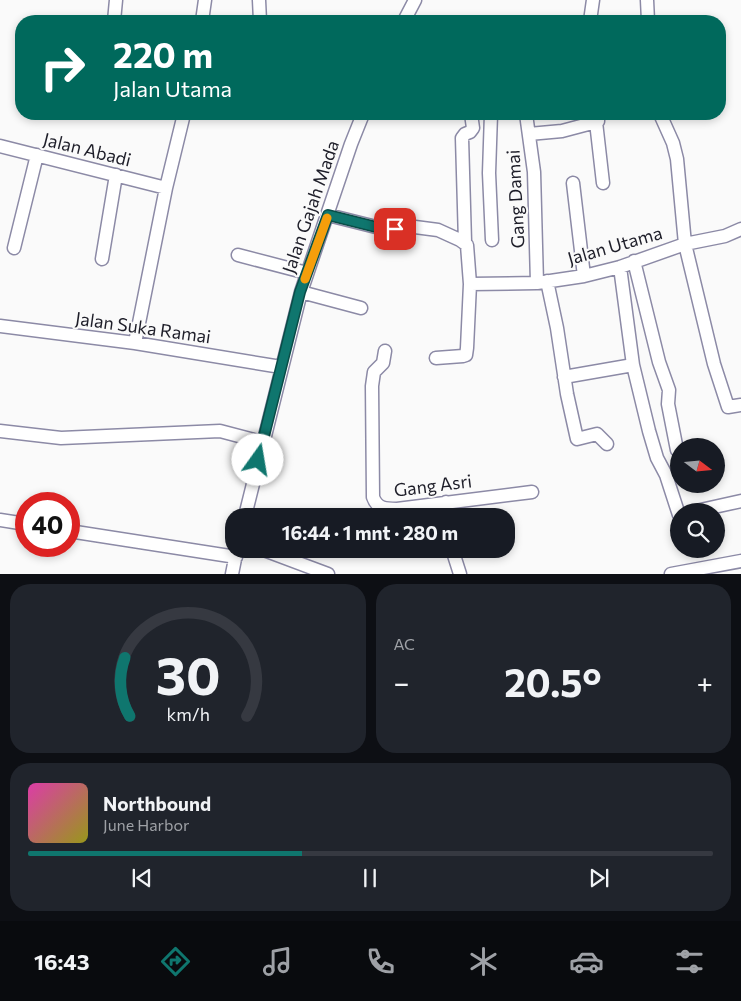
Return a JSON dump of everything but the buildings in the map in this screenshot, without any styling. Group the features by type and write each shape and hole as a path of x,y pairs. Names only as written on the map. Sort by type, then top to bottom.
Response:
{"street":[{"path":"115,15 116,0"},
{"path":"203,15 205,0"},
{"path":"259,0 260,15"},
{"path":"407,15 415,0"},
{"path":"591,15 593,0"},
{"path":"647,0 648,15"},
{"path":"134,343 166,188 183,120"},
{"name":"Jalan Gajah Mada","path":"247,508 300,292 361,120"},
{"path":"436,358 463,356 466,354 467,348 470,284 468,250 465,242 462,138 464,134 470,132 473,128 472,120"},
{"path":"491,120 489,173 492,240"},
{"name":"Gang Damai","path":"527,120 534,172 542,282"},
{"path":"529,134 562,130 591,120"},
{"path":"597,120 603,183"},
{"path":"663,120 673,143 677,160 685,244 711,354 729,408 741,405"},
{"name":"Jalan Abadi","path":"0,146 166,188"},
{"path":"14,248 37,155"},
{"path":"102,259 116,175"},
{"path":"573,183 584,276"},
{"path":"328,215 376,227 395,229 415,227 438,230 465,242"},
{"name":"Jalan Utama","path":"470,284 542,282 584,276 620,267 685,244 720,237 741,229"},
{"path":"238,255 307,273"},
{"path":"634,261 659,362 669,390 668,404 675,438"},
{"path":"620,267 633,365 657,458 666,475 675,503"},
{"path":"542,282 557,328 564,376 577,439 597,434 607,444"},
{"path":"300,292 361,308"},
{"name":"Jalan Suka Ramai","path":"0,326 134,343 281,368"},
{"name":"Gang Asri","path":"385,351 383,363 374,372 372,386 373,497 375,502 384,509 397,509 532,492"},
{"path":"564,376 633,365"},
{"path":"0,431 61,438 220,431 262,442"},
{"path":"725,505 741,501"},
{"path":"446,502 446,508"},
{"path":"0,520 15,522"},
{"path":"80,532 225,551"},
{"path":"232,574 236,558"},
{"path":"285,558 328,574"},
{"path":"455,558 460,574"},
{"path":"671,574 741,562"}],"slow traffic":[{"path":"305,279 327,218"}],"route":[{"path":"258,460 300,292 328,215 376,227 395,229"}]}
